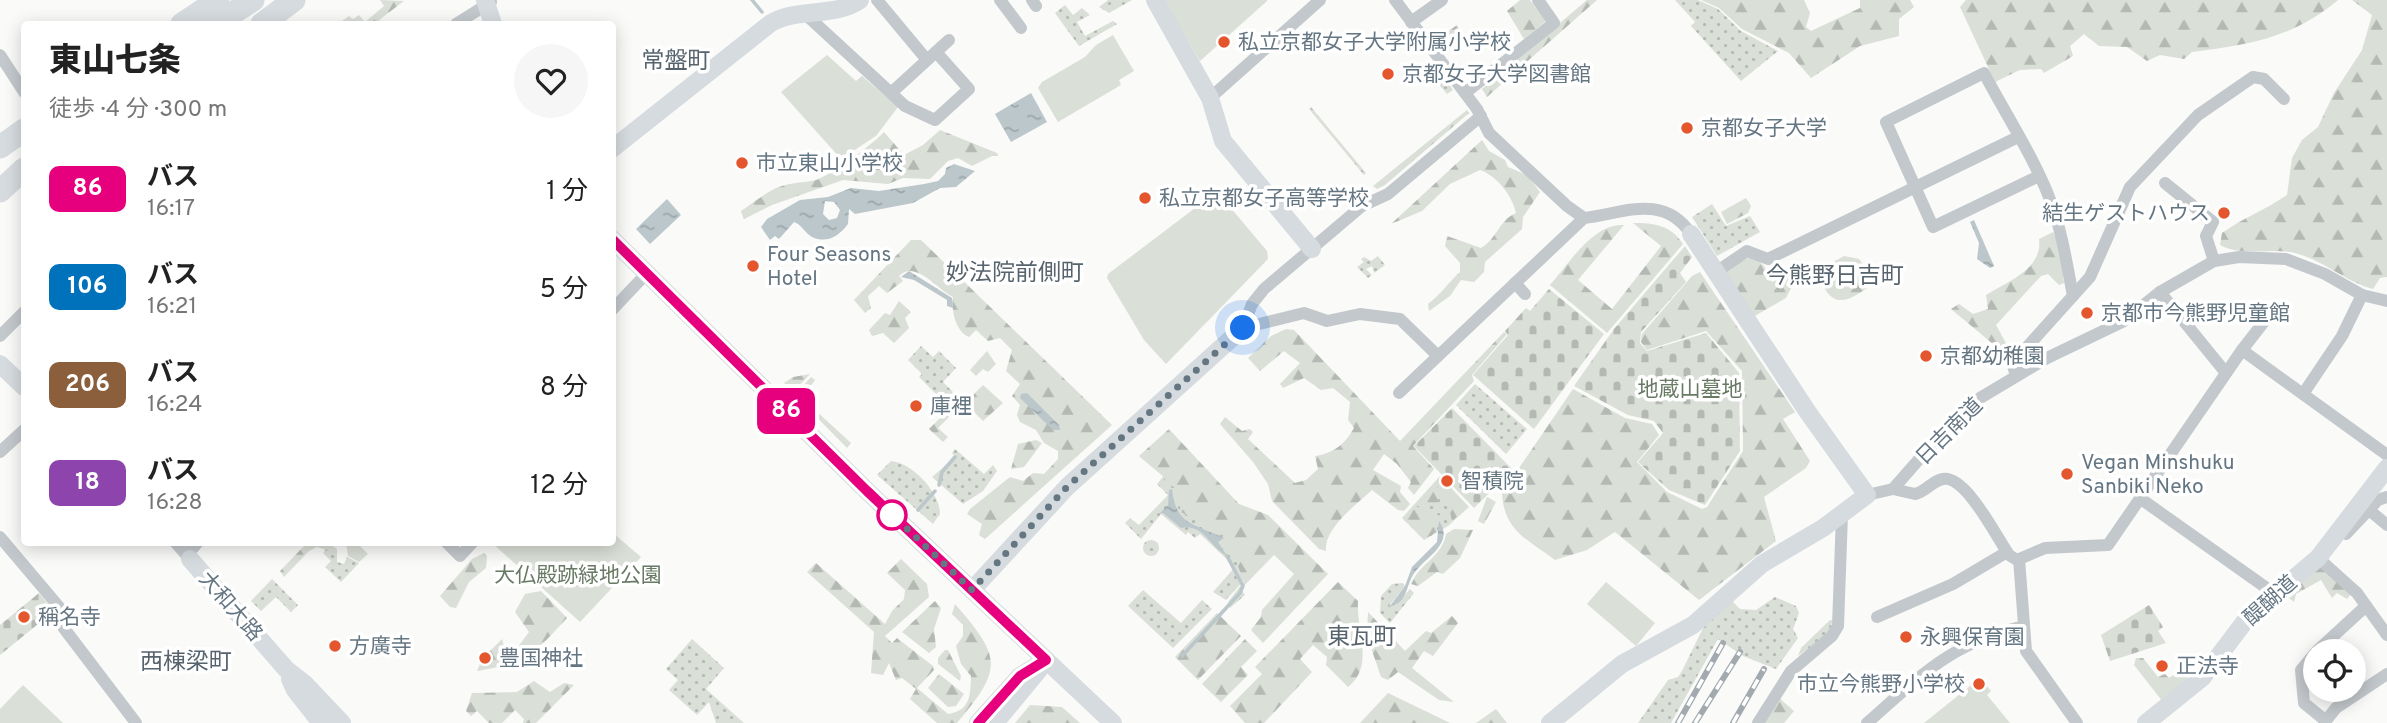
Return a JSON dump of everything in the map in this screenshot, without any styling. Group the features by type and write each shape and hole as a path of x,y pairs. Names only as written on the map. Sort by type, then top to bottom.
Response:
{"highway":[{"path":"188,21 218,7 253,0"},
{"path":"246,21 268,17 294,0"},
{"path":"0,147 21,132"},
{"path":"0,169 21,155"},
{"path":"0,191 21,172"},
{"path":"0,202 21,189"}],"street":[{"path":"616,146 758,32 781,18 803,12 842,9 860,0"},
{"path":"803,12 905,106 935,120 969,89 931,56 877,0"},
{"path":"1000,0 1021,28"},
{"path":"1155,0 1210,98 1223,141 1312,249"},
{"path":"1210,98 1320,0"},
{"path":"1395,0 1465,93 1489,133 1567,206 1584,218"},
{"path":"1411,22 1442,0"},
{"path":"1465,93 1554,23 1538,0"},
{"path":"460,21 489,1 492,21"},
{"path":"891,93 949,40"},
{"path":"0,55 21,87"},
{"path":"2039,176 1933,227 1886,122 1984,73 2039,176 2056,218 2073,296"},
{"path":"2016,375 2013,366 2018,357 2090,277 2130,187 2198,115 2253,78 2264,79 2284,99"},
{"path":"1243,328 1249,310 1260,293 1362,206 1388,194 1481,116"},
{"path":"1716,272 1747,251 1768,259 2018,137"},
{"path":"2165,183 2213,222 2206,236 2214,261"},
{"path":"1399,393 1584,218 1611,211 1652,209 1676,219 1691,234 1867,495"},
{"path":"616,243 978,596 1113,723"},
{"name":"日吉南道","path":"1893,489 1928,449 1980,398 2016,375 2124,321 2160,292 2214,261 2249,257 2290,260 2325,274 2362,295 2387,301"},
{"path":"616,306 647,273"},
{"path":"1515,283 1525,294"},
{"path":"2160,292 2225,373"},
{"path":"2303,394 2342,336 2362,295"},
{"path":"978,596 1010,548 1067,487 1243,328 1304,313 1326,321 1360,314 1400,319 1438,356"},
{"path":"2019,559 2045,548 2108,545 2225,373 2270,314"},
{"path":"0,335 21,315"},
{"path":"2242,350 2387,455"},
{"path":"0,364 21,384"},
{"path":"0,452 21,433"},
{"name":"醍醐道","path":"2146,723 2209,672 2245,620 2322,552 2387,468"},
{"path":"1550,723 1622,664 1693,625 1762,564 1842,514 1867,495 1893,489 1915,494 1942,480 1955,481 1967,492 2007,552 2019,559"},
{"path":"2387,497 2369,510 2333,547 2322,552 2357,593 2387,635"},
{"path":"2141,499 2276,594"},
{"path":"2369,510 2387,525"},
{"path":"1758,723 1791,671 1832,636 1838,626 1842,514"},
{"path":"0,537 71,621 63,627 136,723"},
{"path":"450,546 460,556 469,546"},
{"name":"大和大路","path":"192,552 286,669"},
{"path":"1877,617 1945,587 2007,552"},
{"path":"2019,559 2026,651 2077,723"},
{"path":"2330,639 2366,606"},
{"path":"1867,723 1959,647 1986,635 2024,626"},
{"path":"978,723 1020,676 1046,660"},
{"path":"995,723 1029,685 1046,660"},
{"path":"2303,668 2303,692"},
{"path":"286,669 295,690 321,723"},
{"path":"286,669 304,683 342,723"},
{"path":"2304,702 2325,722 2336,708 2387,674"}],"green space":[{"path":"380,0 404,1 380,21 366,21 384,6"},
{"path":"1108,0 1132,0 1109,13 1099,7"},
{"path":"1164,0 1267,0 1267,1 1200,61"},
{"path":"1520,0 1530,0 1546,21 1524,39 1507,11"},
{"path":"1587,0 1597,0 1487,97 1482,89"},
{"path":"1675,0 1698,0 1718,9 1741,31 1778,51 1741,81 1691,26 1695,22"},
{"path":"1701,0 1804,0 1810,13 1806,27 1811,31 1860,8 1860,0 1910,0 1914,7 1899,19 1899,36 1860,46 1811,78 1789,53 1742,29 1719,8"},
{"path":"1966,0 2338,0 2304,23 2269,38 2192,52 2184,59 2160,55 2147,61 2127,47 2099,46 2084,34 2070,46 2073,56 2044,73 2041,69 2020,70 1995,82 1960,7"},
{"path":"2352,0 2387,0 2387,277 2380,278 2373,289 2295,253 2237,250 2220,245 2222,233 2287,195 2292,158 2302,140 2318,127 2334,93 2362,50 2372,15"},
{"path":"1065,5 1073,15 1082,8 1090,15 1077,22 1085,36 1113,21 1117,24 1079,46 1055,13"},
{"path":"359,15 364,21 342,21 349,16 353,19"},
{"path":"1457,25 1463,38 1442,53 1435,41"},
{"path":"1113,35 1134,71 1119,80 1121,85 1058,122 1038,88 1042,82 1085,57 1096,45"},
{"path":"827,55 856,81 862,76 898,107 876,136 841,159 781,92"},
{"path":"1438,66 1453,90 1447,94 1430,73"},
{"path":"1311,107 1366,173 1364,175 1309,109"},
{"path":"1467,110 1469,113 1385,185 1377,189 1373,186"},
{"path":"940,130 997,153 998,156 992,156 972,166 958,158 948,161 930,179 903,178 888,184 843,180 772,205 744,219 741,211 764,195 784,185 823,177 852,159 884,132 904,155 923,145"},
{"path":"1482,140 1489,151 1505,160 1508,167 1527,175 1540,192 1523,217 1522,229 1485,262 1484,272 1474,282 1461,280 1450,296 1429,311 1428,304 1460,272 1460,263 1445,246 1447,236 1481,248 1510,216 1516,213 1511,200 1498,181 1480,170 1450,184 1422,211 1391,224"},
{"path":"1211,196 1224,200 1267,251 1268,259 1166,364 1144,340 1107,278 1108,274"},
{"path":"1746,198 1751,206 1748,213 1727,224 1721,212"},
{"path":"1712,204 1726,226 1750,216 1760,232 1717,256 1692,217"},
{"path":"1633,223 1661,226 1673,233 1683,244 1607,333 1550,285 1582,246 1602,231 1624,225 1578,280 1612,309 1661,246"},
{"path":"2053,232 2059,244 2064,283 2059,285 2048,274 2041,276 1996,325 2013,356 2011,359 1951,309 1959,304 1973,314 1988,309 1986,295 2030,266 2039,249 2039,239"},
{"path":"911,240 921,240 1112,425 985,539 979,535 982,524 967,514 970,509 1010,477 1023,481 1033,473 1044,474 1058,459 1058,451 1044,443 1036,430 1020,422 1017,415 1020,405 1012,396 1020,384 1006,371 1012,350 1000,338 988,341 976,330 969,337 964,334 955,319 953,297 912,271 899,276 903,281 887,293 879,286 868,296 871,308 865,313 854,300"},
{"name":"地蔵山墓地","path":"1685,246 1692,257 1680,273 1686,282 1641,332 1640,343 1647,351 1706,333 1739,373 1740,451 1705,505 1669,490 1638,462 1663,433 1654,421 1628,415 1574,386 1614,329"},
{"path":"1378,256 1385,265 1374,273 1372,266 1366,269 1372,275 1368,278 1357,267 1364,262 1361,259 1364,257 1371,261"},
{"path":"1753,256 1764,266 1772,282 1796,270 1797,277 1786,298 1753,317 1721,271"},
{"path":"1844,256 1859,259 1871,274 1867,288 1845,300 1839,300 1829,294 1820,279 1830,264"},
{"path":"1700,272 1795,412 1783,419 1810,461 1806,468 1764,497 1776,541 1699,600 1615,532 1587,550 1555,560 1526,540 1512,525 1507,517 1502,493 1573,389 1625,418 1652,424 1659,435 1637,462 1667,492 1702,509 1707,507 1743,451 1742,371 1706,331 1647,350 1641,342 1642,334 1692,276"},
{"path":"1549,289 1604,334 1534,429 1473,375 1508,335 1505,331 1526,308 1530,311"},
{"path":"899,301 911,312 905,318 909,328 894,343 883,333 872,336 869,330 885,313 890,315"},
{"path":"1286,329 1294,330 1400,441 1504,332 1507,334 1472,375 1474,381 1413,446 1434,469 1414,495 1408,488 1411,482 1397,464 1384,454 1373,470 1401,486 1400,492 1410,504 1404,511 1398,510 1372,490 1335,526 1327,542 1326,551 1319,549 1272,501 1268,484 1220,424 1225,417 1242,431 1250,429 1253,432 1248,439 1295,483 1306,480 1318,469 1315,456 1333,450 1350,434 1354,428 1348,420 1350,402 1333,388 1321,390 1304,378 1283,388 1280,384 1300,363 1284,351 1260,371 1248,358 1271,336"},
{"path":"921,346 933,357 939,351 956,368 943,382 954,393 945,403 919,377 922,374 908,360"},
{"path":"987,351 996,364 988,372 983,369 976,376 970,370"},
{"path":"810,374 793,392 784,383 793,377"},
{"path":"811,377 815,380 802,398 851,443 847,448 795,395"},
{"path":"1475,384 1527,429 1506,454 1456,405"},
{"path":"983,385 1003,403 983,421 965,403"},
{"path":"1452,408 1513,470 1474,508 1414,446"},
{"path":"945,413 949,417 938,428 948,437 943,442 929,429"},
{"path":"1169,429 1239,504 1268,515 1328,574 1263,643 1251,630 1261,617 1262,610 1294,574 1274,555 1241,589 1245,595 1230,608 1228,602 1244,581 1236,561 1223,544 1229,539 1181,512 1176,487 1164,485 1165,478 1139,456"},
{"path":"1036,440 1042,443 1024,467 1011,469 1018,444"},
{"path":"955,449 984,474 993,465 997,471 983,491 963,504 932,477 955,457 952,453"},
{"path":"891,461 908,467 924,480 930,489 940,514 933,524 877,475"},
{"path":"1176,461 1235,544 1247,577 1226,600 1213,592 1235,567 1200,534 1195,538 1188,532 1186,535 1161,514 1141,539 1125,523 1130,518 1139,525 1168,495 1157,484"},
{"path":"1440,476 1469,507 1448,526 1424,540 1402,518"},
{"path":"1439,479 1467,508 1452,521 1447,499 1435,484"},
{"path":"1432,486 1442,509 1419,502"},
{"path":"1487,497 1496,502 1484,524 1478,521"},
{"path":"1415,506 1441,516 1435,524 1436,532 1425,539 1404,517"},
{"path":"1454,529 1473,530 1460,558 1443,574 1437,572 1418,586 1411,584 1419,571 1440,549 1446,534"},
{"name":"大仏殿跡緑地公園","path":"616,536 641,557 580,622 495,546 616,546"},
{"path":"1151,540 1157,542 1157,554 1151,556 1145,554 1143,548 1145,542"},
{"path":"304,546 329,546 326,550 317,547 309,551 284,577 280,571"},
{"path":"328,546 333,546 337,549 337,562 344,564 347,557 359,563 341,582 325,567 331,561 323,553"},
{"path":"346,546 360,546 368,554 359,562 348,556"},
{"path":"484,553 487,556 486,568 469,582 456,608 450,607 440,596 472,559"},
{"path":"901,559 927,584 929,597 885,636 892,643 897,638 933,666 934,670 917,688 948,714 961,709 968,701 971,676 961,664 956,646 963,636 963,625 952,614 955,604 988,650 991,663 989,675 983,689 957,723 937,723 910,699 916,689 902,678 896,680 889,663 883,675 871,673 874,632 807,572 816,563 885,624 892,611 904,599 905,590 887,573"},
{"path":"2319,564 2351,594 2347,599 2337,593 2332,598 2321,580 2296,594 2294,602 2284,594"},
{"path":"272,579 298,605 291,612 276,597 261,611 251,601"},
{"path":"1338,582 1358,601 1363,658 1356,679 1348,687 1326,665 1327,657 1313,645 1300,659 1312,672 1264,723 1245,723 1230,706 1262,674 1255,667"},
{"path":"1606,582 1655,623 1636,646 1587,604"},
{"path":"1403,583 1405,586 1389,606 1396,605 1410,589 1414,593 1390,623 1380,613 1381,596 1392,584"},
{"path":"1143,590 1181,623 1202,600 1212,609 1173,648 1128,606"},
{"path":"541,591 567,618 528,655 507,664 477,671 482,659 502,639 505,650 515,651 529,632 515,612 525,594"},
{"name":"稱名寺","path":"39,593 54,611 0,655 0,625"},
{"path":"1775,597 1796,606 1799,613 1793,629 1798,638 1776,669 1743,656 1718,639 1671,723 1638,723 1668,680 1678,677 1703,628 1732,601 1740,609 1756,610"},
{"path":"935,601 941,608 934,629 936,647 929,653 902,632"},
{"path":"2149,605 2163,627 2158,631 2166,643 2110,661 2101,635"},
{"path":"1368,612 1405,651 1426,631 1431,633 1452,616 1458,623 1433,656 1424,651 1412,668 1454,702 1439,700 1398,672 1388,680 1381,677 1367,636"},
{"path":"1217,613 1241,636 1198,680 1175,657"},
{"path":"1833,620 1829,633 1798,656 1801,648"},
{"path":"692,639 724,668 706,689 744,723 716,723 709,702 697,715 669,690 678,680 666,669"},
{"path":"1245,639 1257,651 1241,667 1248,675 1221,702 1202,684"},
{"path":"948,650 961,676 960,681 938,664 938,658"},
{"path":"2136,658 2143,658 2158,677 2165,674 2169,678 2181,670 2189,679 2163,702 2134,665"},
{"path":"939,674 964,694 956,706 948,707 928,688"},
{"path":"1980,678 1991,691 1987,695 2010,723 1924,723"},
{"path":"534,681 550,692 564,683 574,685 536,723 523,723 524,719 515,710 502,723 489,723 477,711 471,716 466,711 472,693 517,692"},
{"path":"23,685 63,723 0,723 0,709"},
{"path":"1388,693 1450,723 1360,723"},
{"path":"1778,697 1794,711 1784,723 1762,723"},
{"path":"1030,705 1062,707 1080,723 1015,723"},
{"path":"1496,709 1507,723 1476,723"}],"water":[{"path":"1031,93 1047,122 1011,142 995,114"},
{"path":"954,164 975,171 956,187 940,188 913,203 855,214 849,209 848,224 837,235 828,239 812,237 794,222 779,239 775,236 770,240 761,227 767,219 800,200 828,197 851,188 879,191 938,181 945,174 946,168","holes":["825,201 834,202 840,210 837,218 829,220 823,214"]},
{"path":"667,199 681,215 650,244 636,229"},
{"path":"1974,220 1994,266 1990,268 1977,259 1979,243 1970,222"},
{"path":"909,271 952,298 953,308 947,306 947,300 914,280 901,277"},
{"path":"1027,393 1059,425 1060,430 1053,430 1020,398 1021,394"},
{"path":"1172,489 1177,510 1182,517 1224,538 1218,542 1227,556 1196,529 1181,528 1163,513 1159,514 1168,505 1169,490"},
{"path":"1439,521 1444,536 1441,543 1415,572 1400,601 1390,606 1405,586 1412,567 1437,542"}],"waterway":[{"path":"752,0 762,12"},
{"path":"939,485 942,472 955,457"},
{"path":"918,510 935,491"},
{"path":"1182,656 1240,593 1243,586 1227,556"}],"railway":[{"path":"1678,723 1723,643"},
{"path":"1695,723 1740,652"},
{"path":"1733,723 1764,669"}],"bus line":[{"name":"86","path":"616,243 867,491 1046,660 1020,676 978,723"}],"place":[{"name":"私立京都女子大学附属小学校","path":"1224,42"},
{"name":"京都女子大学図書館","path":"1388,74"},
{"name":"京都女子大学","path":"1687,128"},
{"name":"市立東山小学校","path":"742,163"},
{"name":"私立京都女子高等学校","path":"1145,198"},
{"name":"結生ゲストハウス","path":"2224,213"},
{"name":"Four Seasons Hotel","path":"753,266"},
{"name":"京都市今熊野児童館","path":"2087,313"},
{"name":"京都幼稚園","path":"1926,356"},
{"name":"庫裡","path":"916,406"},
{"name":"Vegan Minshuku Sanbiki Neko","path":"2067,474"},
{"name":"智積院","path":"1447,481"},
{"name":"稱名寺","path":"24,617"},
{"name":"永興保育園","path":"1906,637"},
{"name":"方廣寺","path":"335,646"},
{"name":"豊国神社","path":"485,658"},
{"name":"正法寺","path":"2162,666"},
{"name":"市立今熊野小学校","path":"1979,684"}],"district":[{"name":"常盤町","path":"676,60"},
{"name":"妙法院前側町","path":"1015,272"},
{"name":"今熊野日吉町","path":"1835,275"},
{"name":"東瓦町","path":"1362,636"},
{"name":"西棟梁町","path":"186,661"}],"route":[{"path":"892,515 886,509 972,590 1067,487 1243,328"}]}
